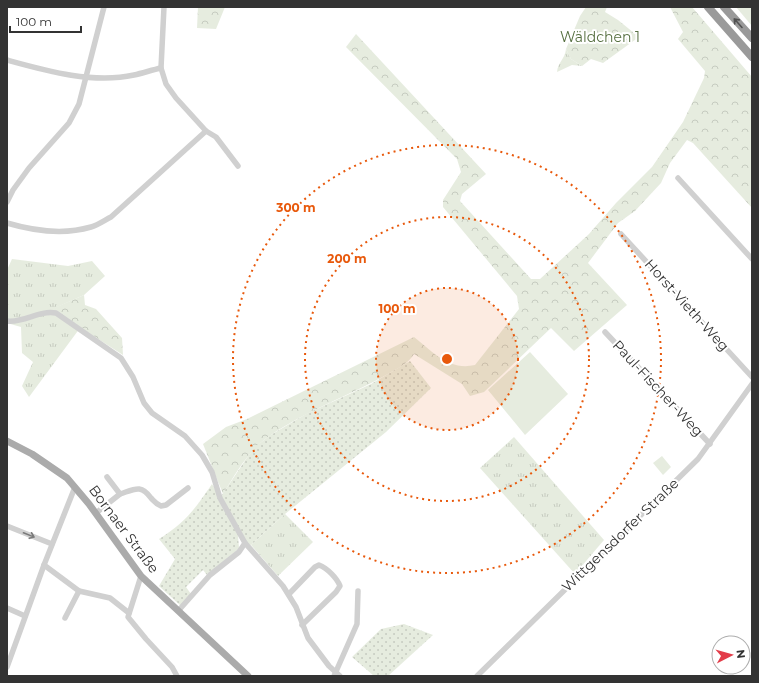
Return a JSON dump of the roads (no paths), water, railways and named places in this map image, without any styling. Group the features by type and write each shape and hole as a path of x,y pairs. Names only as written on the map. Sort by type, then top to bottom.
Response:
{"highway":[{"path":"708,7 752,56"},
{"path":"724,7 752,38"}],"main road":[{"name":"Bornaer Straße","path":"7,441 32,454 67,478 96,513 141,576 248,676"}],"street":[{"path":"7,202 13,190 29,168 69,122 80,104 104,7"},
{"path":"164,7 161,68 166,84 176,98 206,131 216,137 238,166"},
{"path":"7,60 44,70 98,78 133,76 161,68"},
{"path":"7,223 29,228 57,231 92,227 111,217 206,131"},
{"path":"678,178 752,258"},
{"name":"Horst-Vieth-Weg","path":"621,234 752,377"},
{"path":"7,322 22,320 47,311 56,313 121,358 133,377 144,403 152,413 185,436 202,455 212,472 220,498 245,543 289,594 308,638 337,675"},
{"name":"Paul-Fischer-Weg","path":"605,332 710,444"},
{"name":"Wittgensdorfer Straße","path":"477,676 698,459 752,384"},
{"path":"107,477 120,494"},
{"path":"7,667 44,565 75,487"},
{"path":"96,513 120,494 141,488 145,490 157,505 161,506 166,505 188,488"},
{"path":"7,526 52,544"},
{"path":"179,610 210,575 239,552 245,543"},
{"path":"44,565 79,591 110,598 129,613"},
{"path":"289,594 315,567 319,565 323,566 338,581 340,586 336,592 302,624"},
{"path":"141,576 128,617 172,667 177,676"},
{"path":"65,618 79,591"},
{"path":"337,675 357,624 358,591"},
{"path":"7,608 25,616"}],"park label":[{"name":"Wäldchen 1","path":"600,37"}]}
